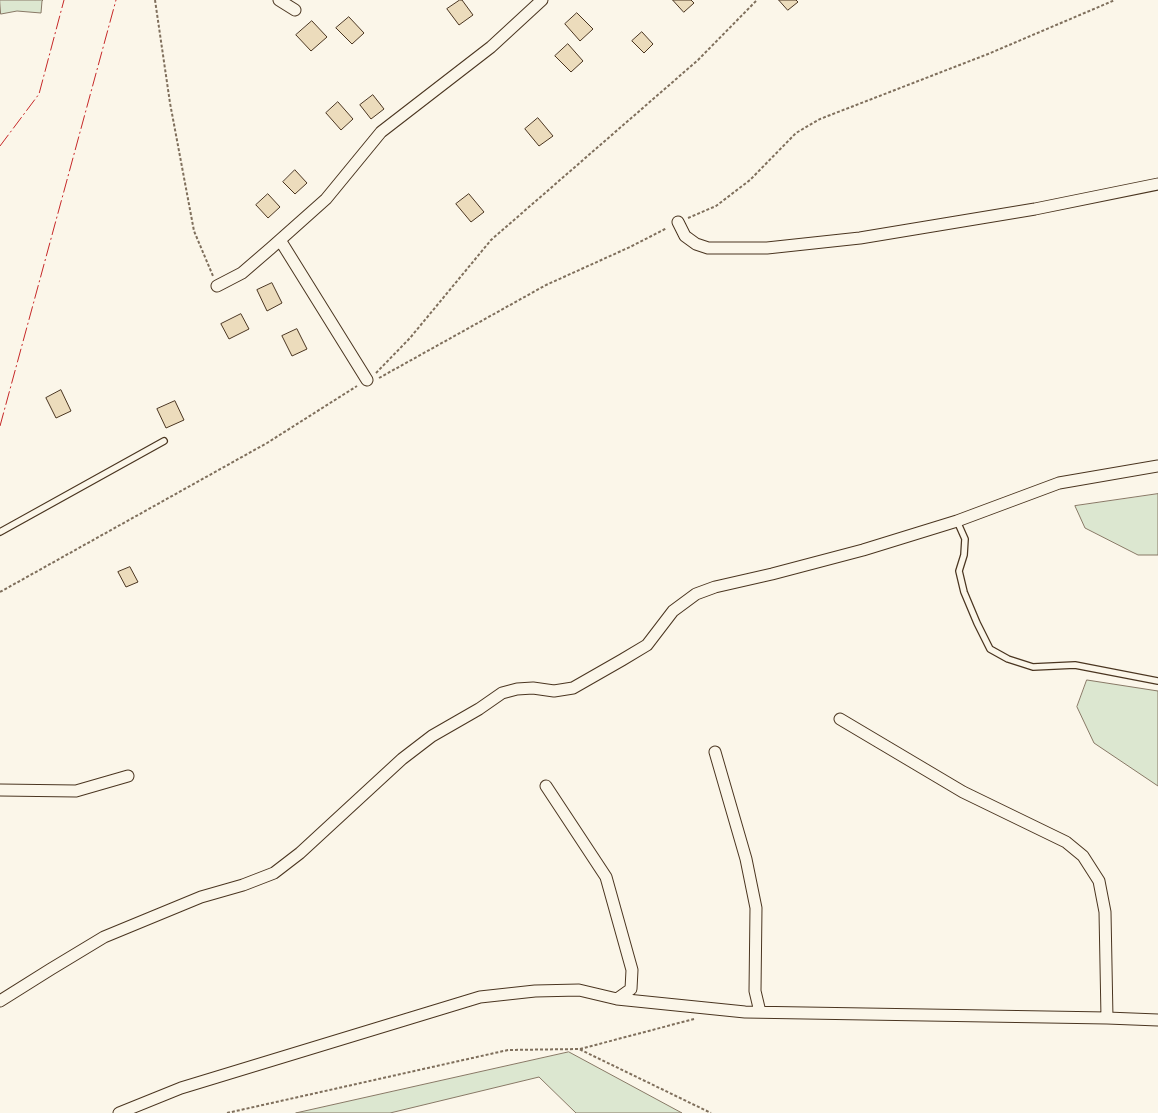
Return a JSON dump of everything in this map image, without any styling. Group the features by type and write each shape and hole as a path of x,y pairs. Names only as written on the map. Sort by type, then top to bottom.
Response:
{"street":[{"path":"279,0 294,10"},
{"path":"217,286 242,273 326,199 381,132 491,47 542,0"},
{"path":"678,222 685,236 696,244 708,248 767,248 860,238 1035,208 1158,184"},
{"path":"280,240 369,381"},
{"path":"0,1001 50,968 104,937 201,897 243,885 274,873 300,853 402,759 432,736 479,709 502,693 528,688 554,691 573,688 647,645 674,611 696,594 715,587 772,574 863,550 957,521 1059,483 1158,466"},
{"path":"840,719 963,792 1066,842 1083,856 1099,881 1105,912 1107,1018"},
{"path":"715,752 746,859 756,908 755,991 760,1012"},
{"path":"0,790 76,791 128,776"},
{"path":"546,786 606,877 632,970 631,989 618,999"},
{"path":"119,1113 181,1088 480,997 535,991 579,990 618,999 760,1012 1158,1020"}],"lane":[{"path":"0,532 164,441"},
{"path":"957,521 965,539 964,555 959,571 964,592 990,649 1008,659 1033,667 1075,664 1158,681"}],"path":[{"path":"155,0 170,103 194,231 217,286"},
{"path":"351,391 369,381 410,338 491,240 698,60 758,0"},
{"path":"0,592 267,443 351,391 546,285 630,247 678,222 716,206 750,180 796,133 820,119 988,54 1115,0"},
{"path":"227,1113 508,1050 579,1049 699,1018"},
{"path":"579,1049 711,1113"}],"green space":[{"path":"0,0 43,0 41,13 17,11 1,14"},
{"path":"1158,494 1158,555 1138,555 1085,528 1075,506"},
{"path":"1087,680 1158,691 1158,786 1094,743 1077,707"},
{"path":"569,1052 682,1113 576,1113 539,1077 390,1113 296,1113"}],"building":[{"path":"462,0 473,15 459,25 447,9"},
{"path":"673,0 691,0 694,3 684,12"},
{"path":"779,0 796,0 798,2 788,10"},
{"path":"577,13 593,29 580,41 565,24"},
{"path":"349,17 364,33 352,44 336,28"},
{"path":"312,21 327,37 311,51 296,35"},
{"path":"642,32 653,44 644,53 632,41"},
{"path":"568,44 583,61 571,72 555,56"},
{"path":"373,95 384,109 371,119 360,105"},
{"path":"338,102 353,119 341,130 326,113"},
{"path":"538,118 553,136 539,146 525,129"},
{"path":"295,170 307,183 295,194 283,182"},
{"path":"268,194 280,207 268,218 256,205"},
{"path":"469,194 484,212 471,222 456,204"},
{"path":"272,283 282,303 267,311 257,290"},
{"path":"241,314 249,329 229,339 221,324"},
{"path":"297,329 307,349 292,356 282,336"},
{"path":"61,390 71,411 56,418 46,398"},
{"path":"175,401 184,420 166,428 157,409"},
{"path":"130,567 138,582 126,587 118,572"}],"power":[{"path":"0,146 39,94 64,0"},
{"path":"0,426 116,0"}]}
